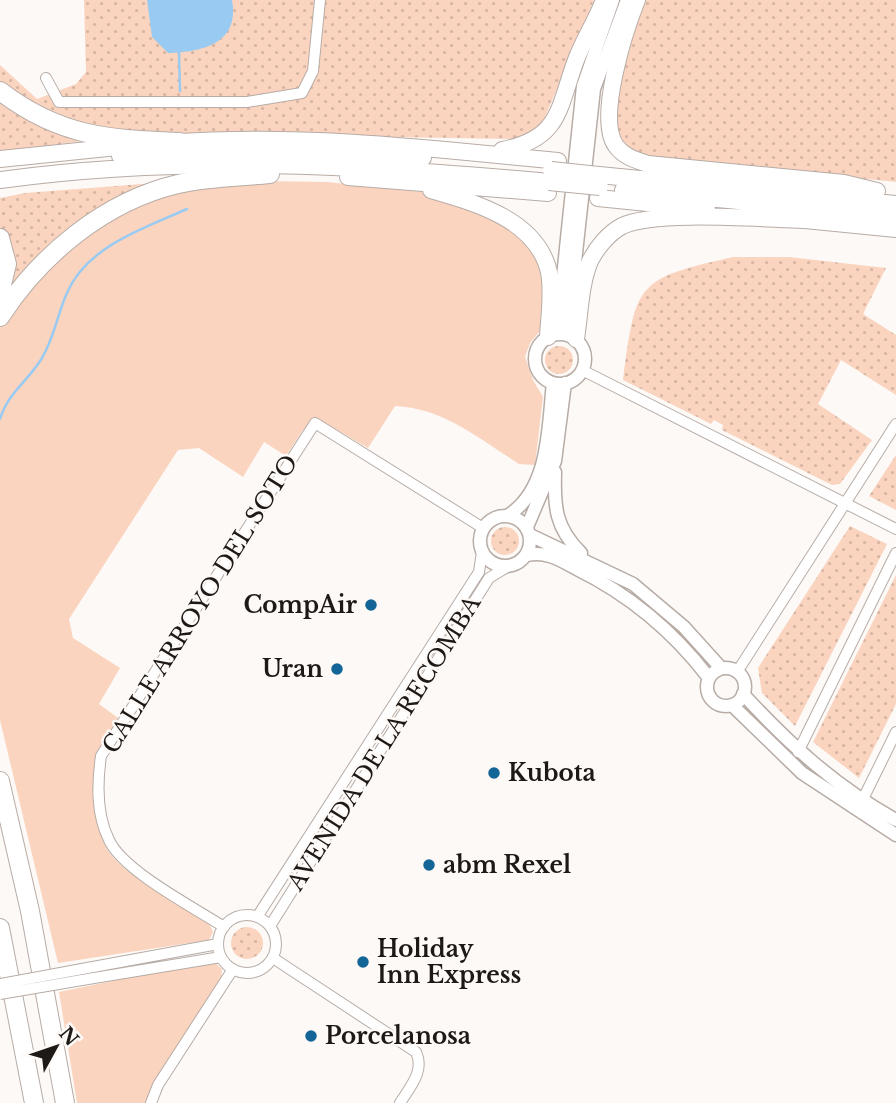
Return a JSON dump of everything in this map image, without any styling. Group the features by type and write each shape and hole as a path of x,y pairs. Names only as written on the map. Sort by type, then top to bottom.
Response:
{"highway":[{"path":"0,159 180,142 250,139 501,150 533,141 555,120 577,57 604,0"},
{"path":"637,0 629,21 608,120 612,140 624,154 648,164 844,183 877,191"},
{"path":"0,91 42,119 76,133 100,138 180,142"},
{"path":"380,143 552,176"},
{"path":"0,167 126,156 267,152 412,157 600,181 896,204"},
{"path":"0,180 129,168 265,164 406,169 552,176 896,216"},
{"path":"0,317 42,263 83,229 123,206 176,184 270,174"},
{"path":"0,189 199,175 552,176"},
{"path":"346,177 376,185 428,189 501,215 522,229 538,248 548,271 562,336"},
{"path":"600,181 896,193"},
{"path":"600,181 803,219 896,229"},
{"path":"562,336 591,260 599,246 622,226 654,218 803,219"},
{"path":"0,238 7,264 0,293"},
{"path":"0,781 30,911 65,1103"},
{"path":"0,928 34,1103"}],"street":[{"path":"46,78 59,102 247,102 302,93 313,71 320,0"},
{"path":"562,336 583,86 613,0"},
{"path":"562,336 594,89 627,0"},
{"path":"562,336 584,353 582,370"},
{"path":"562,336 537,349 536,365 545,379 559,383 582,370"},
{"path":"582,370 896,529"},
{"path":"559,383 553,507 564,534 588,561"},
{"path":"555,461 528,531 527,555 522,561 507,567 493,563 482,552 480,536 483,528 493,518 507,516 526,500 542,464 559,383"},
{"name":"CALLE ARROYO DEL SOTO","path":"225,927 126,863 109,841 97,790 101,756 315,423 483,528"},
{"path":"737,672 896,425"},
{"path":"507,516 528,531 633,584 684,627 721,668 737,672 744,682 743,694 732,705"},
{"name":"AVENIDA DE LA RECOMBA","path":"257,917 479,572 482,552"},
{"path":"798,752 896,553"},
{"path":"527,555 548,554 613,587 659,622 709,678"},
{"name":"AVENIDA DE LA RECOMBA","path":"270,926 489,578 507,567"},
{"path":"721,668 709,678 708,691 714,701 732,705 802,773 896,835"},
{"path":"743,694 798,752 862,801 896,820"},
{"path":"862,801 896,732"},
{"path":"238,917 257,917 270,926 276,940 273,958 255,972 233,969 221,957 218,944 225,927 238,917"},
{"path":"0,994 218,944"},
{"path":"0,984 221,957"},
{"path":"273,958 416,1052 420,1059 418,1075 400,1103"},
{"path":"152,1103 158,1085 233,969"}],"shaded area":[{"path":"84,0 594,0 541,127 517,139 142,133 0,152 0,65 37,99 76,84 86,72"},
{"path":"645,0 896,0 896,182 644,156 623,146 616,111 617,92 626,54"},
{"path":"260,181 327,182 422,192 450,200 521,234 544,273 540,331 530,343 525,357 533,380 543,397 535,465 519,464 460,426 429,412 395,406 368,448 334,428 315,423 303,430 286,456 264,442 243,477 199,448 178,450 69,619 73,638 120,668 99,704 118,718 100,752 95,770 96,808 105,845 125,869 210,925 213,932 209,940 58,963 0,720 0,328 31,283 70,247 123,213 167,192"},
{"path":"168,182 113,201 49,244 0,311 0,198 25,193"},
{"path":"733,257 789,257 886,268 863,314 896,335 896,395 841,360 818,404 872,440 840,484 832,485 722,430 723,425 714,420 711,424 623,380 632,323 646,290 659,280 677,272"},
{"path":"559,346 569,350 573,360 569,370 559,374 549,370 545,360 549,350"},
{"path":"896,455 896,510 869,496"},
{"path":"850,526 887,544 795,726 762,693 758,668"},
{"path":"505,527 515,531 519,541 515,551 505,555 495,551 491,541 495,531"},
{"path":"896,575 896,704 859,778 813,742"},
{"path":"247,927 259,931 263,943 259,955 247,959 235,955 231,943 235,931"},
{"path":"214,962 222,969 221,980 149,1103 77,1103 59,992"}],"water":[{"path":"147,0 232,0 233,15 230,26 216,42 194,50 168,53 152,37"}],"waterway":[{"path":"179,52 180,91"},
{"path":"0,419 8,402 42,358 67,293 88,263 119,240 187,209"}],"place":[{"name":"CompAir","path":"371,605"},
{"name":"Uran","path":"337,669"},
{"name":"Kubota","path":"494,773"},
{"name":"abm Rexel","path":"429,865"},
{"name":"Holiday Inn Express","path":"363,962"},
{"name":"Porcelanosa","path":"311,1036"}]}
